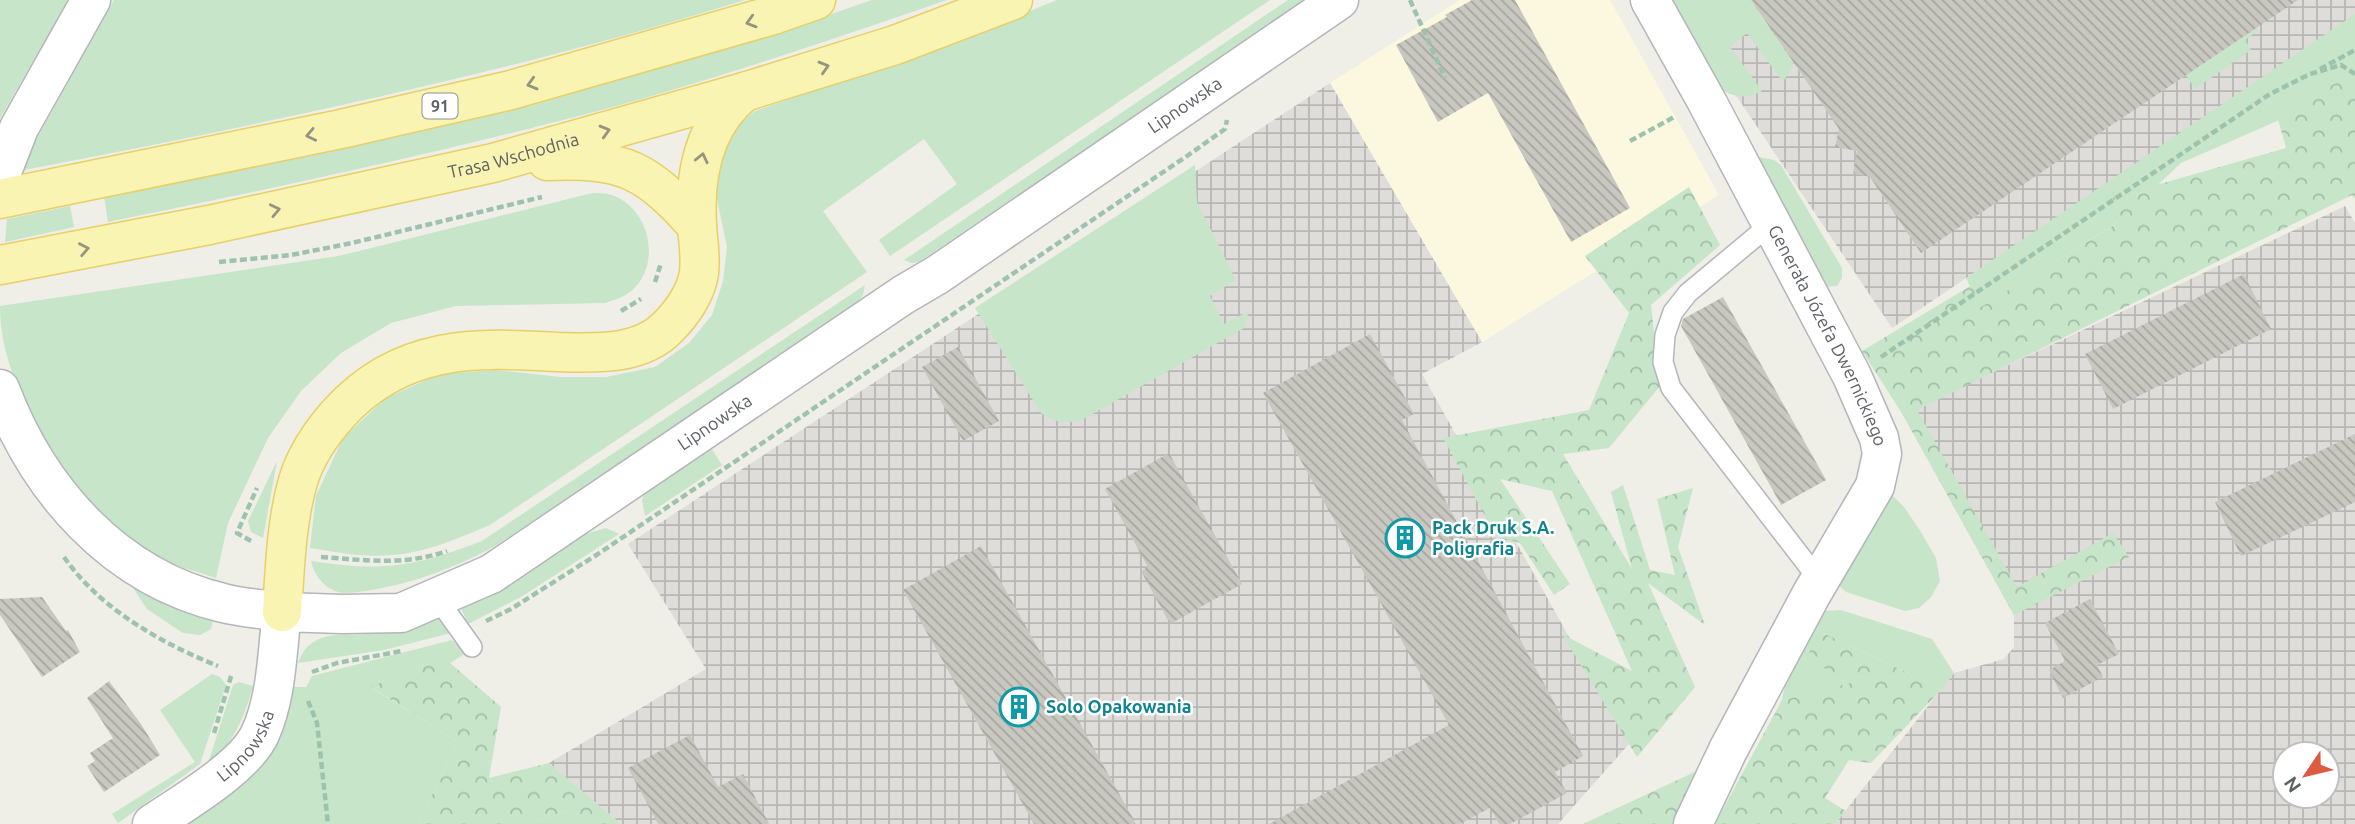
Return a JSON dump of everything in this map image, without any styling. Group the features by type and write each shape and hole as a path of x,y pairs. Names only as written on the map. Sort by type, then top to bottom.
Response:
{"main road":[{"name":"91","path":"0,199 341,129 511,90 773,15 816,0"},
{"name":"Trasa Wschodnia","path":"9,264 209,225 493,163 744,92 895,45 1013,0"},
{"path":"282,612 290,523 298,481 309,453 350,401 376,381 402,366 451,352 503,349 607,352 633,349 666,330 691,297 699,275 699,169 704,148 721,115 730,103 744,92"},
{"path":"493,163 578,160 617,165 650,181 677,203 697,226"}],"street":[{"path":"0,177 19,128 58,55 92,0"},
{"name":"Lipnowska","path":"152,824 219,778 259,737 270,707 282,612 401,613 491,574 903,295 937,275 1339,0"},
{"name":"Generała Józefa Dwernickiego","path":"1650,0 1852,376 1879,438 1881,467 1863,509 1819,580 1728,750 1693,824"},
{"path":"0,388 23,443 40,471 84,524 116,551 148,573 184,590 225,604 282,612"}],"lane":[{"path":"1772,223 1688,293 1673,312 1665,335 1663,362 1671,388 1819,580"},
{"path":"437,598 472,647"}],"path":[{"path":"1409,0 1446,78"},
{"path":"1852,376 2270,94 2355,50"},
{"path":"2310,74 2341,65 2355,74"},
{"path":"1630,141 1706,100"},
{"path":"207,264 291,255 352,243 549,195"},
{"path":"654,284 661,265 661,255"},
{"path":"610,313 621,311 640,300 647,292"},
{"path":"237,533 258,486"},
{"path":"303,691 317,723 328,824"}],"shaded area":[{"path":"1460,0 1610,0 1719,195 1482,342 1330,83"},
{"path":"1672,0 2355,0 2355,17 1892,328"},
{"path":"1330,83 1482,342 1422,374 1629,744 1558,824 621,824 549,763 706,669 628,544"},
{"path":"2345,206 2355,223 2355,824 1835,824 1954,673 2004,659 2014,647 2014,615 1903,415"}],"green space":[{"path":"0,0 69,0 0,118"},
{"path":"114,0 745,0 565,51 384,96 19,171"},
{"path":"872,0 947,0 748,66 598,111 273,188 108,222 104,196 537,104 759,39"},
{"path":"1057,0 1270,0 890,256 879,240 957,184 924,139 823,211 867,272 490,525 442,544 404,554 360,555 310,548 316,496 343,438 386,398 440,374 496,370 560,377 606,377 655,367 689,343 712,315 723,281 727,247 712,175 734,127 755,111 931,51"},
{"path":"1288,0 1307,0 919,262 904,260"},
{"path":"1667,0 1751,0 1794,64 1783,82 1747,33 1730,47 1762,91 1748,96 1725,92 1713,85"},
{"path":"2355,14 2355,105 2332,97 2181,163 2120,221 1980,308 1966,278"},
{"path":"2256,28 2258,31 2245,40 2251,50 2195,89 2186,75"},
{"path":"2355,74 2355,199 2352,195 1917,410 2017,587 2113,533 2129,557 2014,615 1903,415 1862,351 1972,285 1981,307 2119,222 2104,200 2286,148 2276,112"},
{"path":"1759,157 1774,160 1781,165 1842,268 1842,278 1837,286 1825,287 1754,160"},
{"path":"1195,165 1197,202 1236,280 1210,296 1224,324 1249,311 1244,328 1082,420 1061,422 1051,419 1041,413 975,308"},
{"path":"1689,187 1720,245 1651,305 1660,386 1609,448 1563,454 1632,569 1611,492 1623,485 1650,570 1675,575 1657,499 1693,488 1678,547 1705,625 1648,583 1695,687 1637,757 1562,634 1632,671 1552,491 1500,479 1570,584 1554,595 1520,543 1496,536 1443,438 1589,410 1629,313 1585,256"},
{"path":"592,193 608,194 621,200 632,208 646,232 648,259 645,272 635,288 605,303 456,306 391,323 341,353 301,391 268,438 228,523 216,578 165,560 117,527 89,500 54,457 23,399 6,354 0,306 339,256"},
{"path":"70,206 74,227 5,242 7,219"},
{"path":"865,285 863,295 856,305 497,545 449,568 416,579 355,592 341,593 333,590 320,580 315,571 311,561 358,566 398,565 437,557 482,541"},
{"path":"708,443 722,465 645,516 642,500 645,492"},
{"path":"277,461 263,538 251,532 248,521"},
{"path":"1894,497 1904,507 1936,558 1940,581 1931,597 1919,608 1905,611 1846,592 1837,584 1889,498"},
{"path":"606,528 619,534 521,597 468,624 461,608 578,536"},
{"path":"131,585 213,621 211,629 200,635 183,633 147,609"},
{"path":"1841,610 1932,639 1954,673 1942,689 1821,632 1852,683 1782,700 1796,637 1824,611"},
{"path":"429,616 441,620 451,633 384,650 298,663 313,642 322,638 381,632"},
{"path":"1821,632 1942,689 1871,763 1849,760 1825,798 1846,811 1835,824 1715,824 1782,700 1851,683 1806,658"},
{"path":"452,640 466,653 450,663 442,656 372,688 458,742 418,824 176,824 281,731 288,711 291,687 306,687 312,676"},
{"path":"442,656 501,707 489,778 549,763 621,824 589,824 571,809 531,824 418,824 458,742 371,687"},
{"path":"212,674 220,677 226,685 200,764 118,823 112,814 195,762 160,710"},
{"path":"239,682 253,686 245,711 230,741 206,770 233,685"},
{"path":"1699,770 1673,824 1583,824"},
{"path":"571,809 589,824 531,824"}],"building":[{"path":"1472,0 1515,0 1630,208 1571,242 1488,93 1438,122 1396,45"},
{"path":"1751,0 2298,0 1921,253 1870,177 1853,173 1857,151 1835,147 1839,129"},
{"path":"2244,274 2271,329 2113,409 2085,354"},
{"path":"1723,297 1826,480 1781,505 1681,326 1683,319"},
{"name":"Pack Druk S.A. Poligrafia","path":"1370,334 1414,414 1402,420 1583,756 1555,772 1567,793 1510,824 1499,824 1490,808 1460,824 1269,824 1449,725 1263,393"},
{"path":"958,347 999,421 963,441 922,367"},
{"path":"2355,434 2355,502 2241,556 2215,502"},
{"path":"1169,453 1242,584 1170,624 1141,571 1148,567 1105,489"},
{"name":"Solo Opakowania","path":"981,546 1136,824 1034,824 903,590"},
{"path":"42,597 66,631 68,630 80,652 42,677 0,615 0,599"},
{"path":"2090,599 2119,654 2097,665 2103,677 2063,698 2049,670 2065,661 2045,623"},
{"path":"109,681 160,755 104,792 87,766 95,761 90,753 113,738 87,698"},
{"path":"690,735 718,787 743,774 769,824 658,824 628,768"}],"place":[{"name":"Pack Druk S.A. Poligrafia","path":"1405,538"},
{"name":"Solo Opakowania","path":"1019,707"}]}
